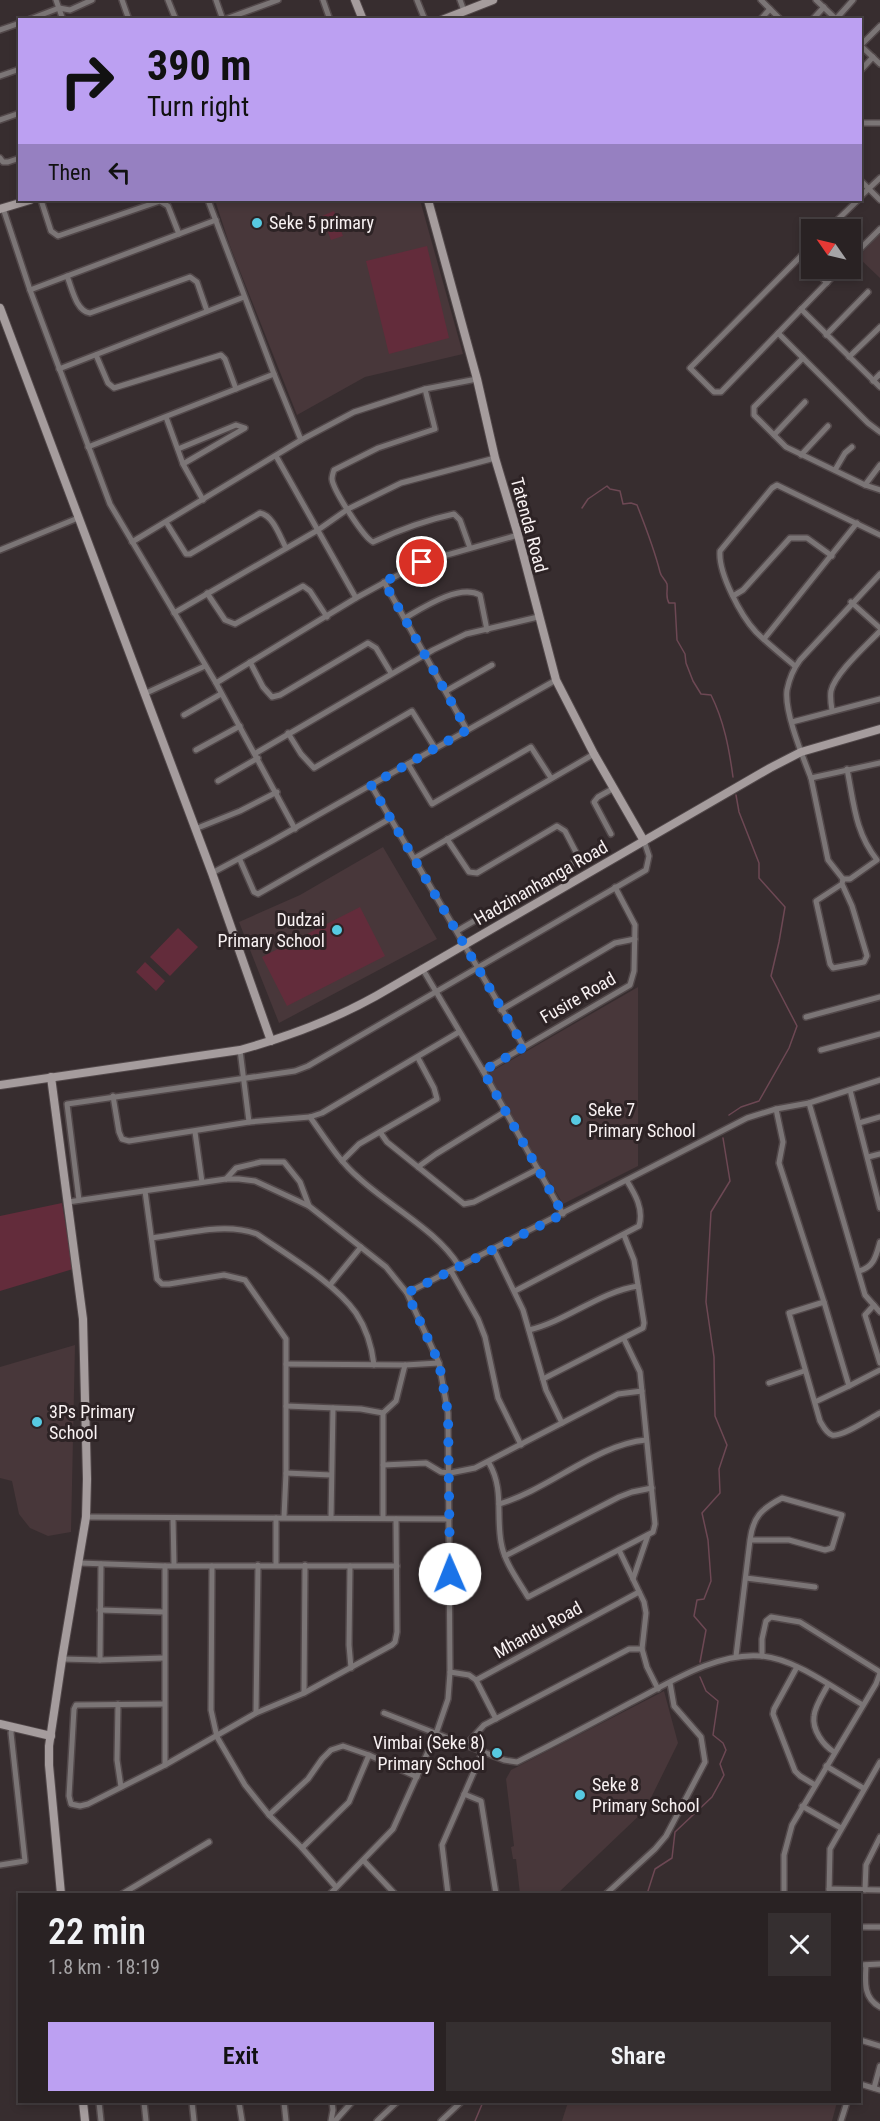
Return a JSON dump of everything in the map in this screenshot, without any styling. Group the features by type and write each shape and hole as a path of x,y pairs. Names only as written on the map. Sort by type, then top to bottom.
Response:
{"street":[{"path":"56,0 62,18"},
{"path":"33,18 59,8 70,10 92,0"},
{"path":"122,0 128,18"},
{"path":"168,0 175,18"},
{"path":"216,0 222,18"},
{"path":"228,18 278,0"},
{"path":"322,0 329,18"},
{"path":"355,0 362,18"},
{"path":"417,0 424,18"},
{"path":"460,0 464,11"},
{"path":"447,18 493,0"},
{"path":"761,0 779,18"},
{"path":"816,0 835,18"},
{"path":"837,18 853,0"},
{"path":"814,18 824,8"},
{"path":"762,18 770,9"},
{"path":"0,30 18,24"},
{"path":"862,44 880,26"},
{"path":"862,46 880,64"},
{"path":"862,69 873,57"},
{"path":"0,76 18,70"},
{"path":"0,120 18,114"},
{"path":"862,123 880,123"},
{"path":"0,158 3,162 18,159"},
{"path":"862,195 880,178"},
{"path":"862,181 880,200"},
{"path":"27,201 1,209 110,504 216,682 295,828"},
{"path":"40,201 51,231 58,236 160,201 168,206 179,234"},
{"path":"208,201 301,440"},
{"name":"Tatenda Road","path":"428,201 556,681 594,754 644,841"},
{"path":"839,219 856,201"},
{"path":"30,290 216,220"},
{"path":"861,248 880,230"},
{"path":"801,256 690,368 714,392 720,392 831,279"},
{"path":"67,276 80,309 85,312 90,313 190,277 197,282 207,312"},
{"path":"823,279 827,283"},
{"path":"826,335 868,292"},
{"path":"59,369 244,297"},
{"path":"0,308 212,873 271,1041"},
{"path":"801,309 880,387"},
{"path":"849,357 880,327"},
{"path":"778,333 868,423 880,432"},
{"path":"96,355 108,383 114,388 221,355 225,359 236,389"},
{"path":"803,358 753,410 754,415 786,447 880,490"},
{"path":"88,447 274,374"},
{"path":"873,381 880,374"},
{"path":"132,542 301,440 354,412 425,389 477,379"},
{"path":"425,389 435,429 378,448 334,470 332,480 367,539 373,542 397,531 454,514 460,520 470,548"},
{"path":"774,435 805,402"},
{"path":"166,417 183,464 203,500"},
{"path":"178,449 236,425 245,428 183,464"},
{"path":"801,455 828,426"},
{"path":"835,470 844,453 852,447"},
{"path":"276,456 356,598"},
{"path":"174,613 318,530 348,509 401,483 495,458"},
{"path":"865,485 880,465"},
{"path":"795,666 755,631 733,597 719,559 720,551 772,488 777,485 880,535"},
{"path":"166,522 186,554 190,554 263,513 270,519 286,548"},
{"path":"0,550 78,518"},
{"path":"764,639 857,523"},
{"path":"216,682 356,598 422,562 518,535"},
{"path":"733,597 743,590 790,538 807,538 832,556"},
{"path":"847,769 859,831 867,848 879,862 842,882 816,901 830,964 833,968 864,962 867,956 852,906 842,882 828,860 811,778 792,722 787,688 795,666 880,574"},
{"path":"384,582 467,730"},
{"path":"207,592 225,620 235,624 303,586 310,591 327,617"},
{"path":"405,618 436,600 473,591 480,595 487,630"},
{"path":"832,710 831,691 840,675 880,630 852,602"},
{"path":"218,781 288,733 425,655 466,634 538,617"},
{"path":"250,662 263,687 272,697 280,695 368,643 376,648 391,673"},
{"path":"446,692 492,665"},
{"path":"144,694 205,666"},
{"path":"212,873 240,860 556,681"},
{"path":"184,715 221,694"},
{"path":"792,722 880,699"},
{"path":"288,733 314,768 412,711 435,748"},
{"path":"196,750 240,726"},
{"name":"Hadzinanhanga Road","path":"0,1086 240,1050 271,1041 351,1010 801,752 880,729"},
{"path":"408,764 432,804 531,747 551,778"},
{"path":"415,858 594,754"},
{"path":"811,778 880,763"},
{"path":"371,785 524,1047"},
{"path":"610,834 594,802 598,797 614,788"},
{"path":"195,829 240,811 276,792"},
{"path":"240,860 254,891 258,894 391,818"},
{"path":"447,839 469,872 477,873 557,826 565,831 578,856 572,864 457,931"},
{"path":"79,1200 67,1104 295,1071 308,1066 646,870 649,856 644,841"},
{"name":"Fusire Road","path":"483,1071 630,985 634,971 634,925 615,887"},
{"path":"501,1010 615,943 635,939"},
{"path":"422,968 563,1214"},
{"path":"806,1017 880,997"},
{"path":"113,1096 119,1132 122,1139 129,1141 249,1122 310,1117 322,1113 459,1032"},
{"path":"821,1050 880,1034"},
{"path":"240,1050 249,1122"},
{"path":"342,1161 359,1144 437,1099 438,1095 418,1058"},
{"path":"51,1077 85,1341 86,1517 62,1659 49,1765 61,1893"},
{"path":"407,1293 747,1118 776,1109 810,1103 880,1080"},
{"path":"850,1090 880,1208"},
{"path":"810,1103 865,1295 880,1312"},
{"path":"776,1109 783,1142 779,1163 849,1386"},
{"path":"418,1167 506,1112"},
{"path":"310,1117 342,1161 359,1179 452,1253 459,1266"},
{"path":"859,1123 880,1117"},
{"path":"195,1132 202,1182"},
{"path":"380,1132 387,1142 460,1202 468,1204 538,1169"},
{"path":"868,1158 880,1154"},
{"path":"226,1179 236,1168 261,1162 284,1162 300,1182 309,1206"},
{"path":"68,1202 226,1179 255,1181 309,1206 386,1267 407,1293 439,1363 448,1413 450,1473 448,1519 450,1671 447,1699 436,1734 393,1829 332,1893"},
{"path":"515,1291 636,1229 641,1220 636,1197 627,1181"},
{"path":"145,1191 157,1279 162,1284 224,1275 245,1280 286,1339 284,1517"},
{"path":"152,1238 218,1229 244,1229 257,1234 330,1285 356,1313 372,1347 374,1365"},
{"path":"543,1380 641,1330 644,1326 634,1260 624,1235"},
{"path":"859,1271 868,1269 876,1258 880,1242"},
{"path":"330,1285 361,1247"},
{"path":"494,1250 524,1310 543,1380 562,1423"},
{"path":"451,1271 478,1319 498,1398 521,1445"},
{"path":"529,1330 544,1326 623,1288 638,1286"},
{"path":"824,1302 789,1313 820,1421 826,1431 834,1435 880,1413"},
{"path":"874,1305 865,1315 880,1363"},
{"path":"489,1463 496,1475 501,1545 528,1597 648,1535 655,1528 640,1372 624,1339"},
{"path":"286,1364 439,1363"},
{"path":"383,1518 383,1413 396,1401 405,1365"},
{"path":"815,1402 880,1370"},
{"path":"770,1383 804,1371"},
{"path":"383,1465 426,1463 441,1472 450,1473 475,1468 489,1463 618,1394 642,1391"},
{"path":"286,1407 361,1409 383,1413"},
{"path":"331,1518 333,1408"},
{"path":"499,1503 521,1496 623,1444 646,1440"},
{"path":"286,1473 331,1475"},
{"path":"505,1556 619,1497 651,1488"},
{"path":"736,1656 750,1540 752,1527 760,1513 782,1498 843,1515 835,1543 832,1548 825,1550 789,1540 750,1540"},
{"path":"86,1517 448,1519"},
{"path":"173,1518 174,1565"},
{"path":"276,1518 276,1565"},
{"path":"164,1704 79,1704 74,1707 69,1796 71,1804 84,1805 165,1766 256,1713 304,1693 395,1642 397,1632 396,1519"},
{"path":"633,1580 648,1535"},
{"path":"619,1550 644,1602 646,1613 642,1649 646,1666 658,1689"},
{"path":"79,1563 165,1566 397,1566"},
{"path":"100,1660 101,1564"},
{"path":"256,1713 258,1565"},
{"path":"304,1693 305,1565"},
{"path":"165,1566 165,1766"},
{"path":"212,1566 211,1710 217,1737 245,1785 269,1815 336,1887"},
{"path":"350,1566 351,1668"},
{"path":"746,1578 815,1587"},
{"name":"Mhandu Road","path":"476,1680 639,1592"},
{"path":"100,1610 164,1612"},
{"path":"762,1656 762,1639 766,1621 771,1617 788,1619 800,1622 880,1672 878,1685 863,1705 814,1785 787,1839 784,1855 784,1893"},
{"path":"466,1745 478,1730 496,1719 629,1649 642,1649"},
{"path":"384,1713 504,1760 517,1762 670,1683 711,1664 736,1656 762,1656 797,1667 863,1705"},
{"path":"62,1659 164,1658"},
{"path":"797,1667 773,1714 795,1772 814,1785"},
{"path":"450,1671 469,1675 476,1680 496,1719"},
{"path":"607,1893 666,1836 705,1762 701,1737 674,1707 670,1683"},
{"path":"828,1685 813,1720 824,1746 834,1752"},
{"path":"118,1704 117,1760 121,1787"},
{"path":"0,1724 51,1736"},
{"path":"0,1865 25,1861 10,1733 12,1727"},
{"path":"269,1815 308,1779 331,1750 343,1746 417,1777"},
{"path":"447,1893 442,1845 483,1751"},
{"path":"302,1848 349,1802 369,1755"},
{"path":"880,1762 830,1849 830,1892 880,1890"},
{"path":"826,1766 863,1788"},
{"path":"464,1794 481,1801 496,1893"},
{"path":"802,1806 841,1828"},
{"path":"865,1890 866,1865 880,1836"},
{"path":"124,1893 209,1842"},
{"path":"364,1861 394,1893"},
{"path":"861,1927 880,1927"},
{"path":"880,1964 862,1965 866,1992 880,2007"},
{"path":"861,2040 880,2046"},
{"path":"861,2084 877,2089 880,2066"},
{"path":"83,2103 85,2121"},
{"path":"99,2103 101,2121"},
{"path":"144,2103 146,2121"},
{"path":"192,2103 194,2121"},
{"path":"239,2103 242,2121"},
{"path":"284,2103 286,2121"},
{"path":"332,2103 333,2121"},
{"path":"333,2121 351,2103"},
{"path":"377,2121 396,2103"},
{"path":"441,2121 460,2103"},
{"path":"841,2121 847,2103"}],"shaded area":[{"path":"215,201 420,201 463,354 365,377 297,415 230,246"},
{"path":"334,211 343,236 331,240 322,216"},
{"path":"880,234 880,278 861,260 861,254"},
{"path":"427,246 449,338 389,354 366,261"},
{"name":"Dudzai Primary School","path":"383,847 437,939 279,1023 239,922 300,895"},
{"path":"360,907 385,956 287,1006 262,957"},
{"path":"178,928 198,947 170,976 150,957"},
{"path":"145,962 165,981 156,991 136,972"},
{"name":"Seke 7 Primary School","path":"638,987 638,1166 563,1204 487,1074"},
{"path":"62,1203 73,1269 0,1291 0,1216"},
{"name":"3Ps Primary School","path":"75,1345 71,1532 48,1536 30,1528 19,1514 12,1481 0,1478 0,1367"},
{"name":"Seke 8 Primary School","path":"664,1691 678,1743 645,1810 558,1893 520,1893 516,1859 513,1859 511,1847 514,1846 506,1779 511,1770"},
{"path":"568,2103 837,2103 832,2121 562,2121"}],"waterway":[{"path":"582,508 588,499 607,486 620,491 623,504 637,505 661,574 667,584 668,601 675,603 677,640 685,654 693,681 701,694 711,695 723,725 733,777"},
{"path":"729,1115 741,1107 759,1101 789,1048 797,1026 771,976 785,907 759,878 759,863 739,812 736,795"},
{"path":"700,1662 706,1630 694,1616 697,1600 704,1599 711,1581 708,1540 702,1513 720,1493 719,1469 727,1445 715,1416 714,1357 706,1302 711,1212 730,1181 723,1138"},
{"path":"647,1893 655,1869 672,1858 675,1832 712,1797 724,1775 720,1764 726,1750 723,1743 713,1735 718,1701 706,1691 700,1677"},
{"path":"475,2121 483,2103"}],"place":[{"name":"Seke 5 primary","path":"257,223"},
{"name":"Dudzai Primary School","path":"337,930"},
{"name":"Seke 7 Primary School","path":"576,1120"},
{"name":"3Ps Primary School","path":"37,1422"},
{"name":"Vimbai (Seke 8) Primary School","path":"497,1753"},
{"name":"Seke 8 Primary School","path":"580,1795"}],"route":[{"path":"422,562 384,582 467,730 371,785 524,1047 483,1071 563,1214 407,1293 439,1363 448,1413 450,1574"}]}
